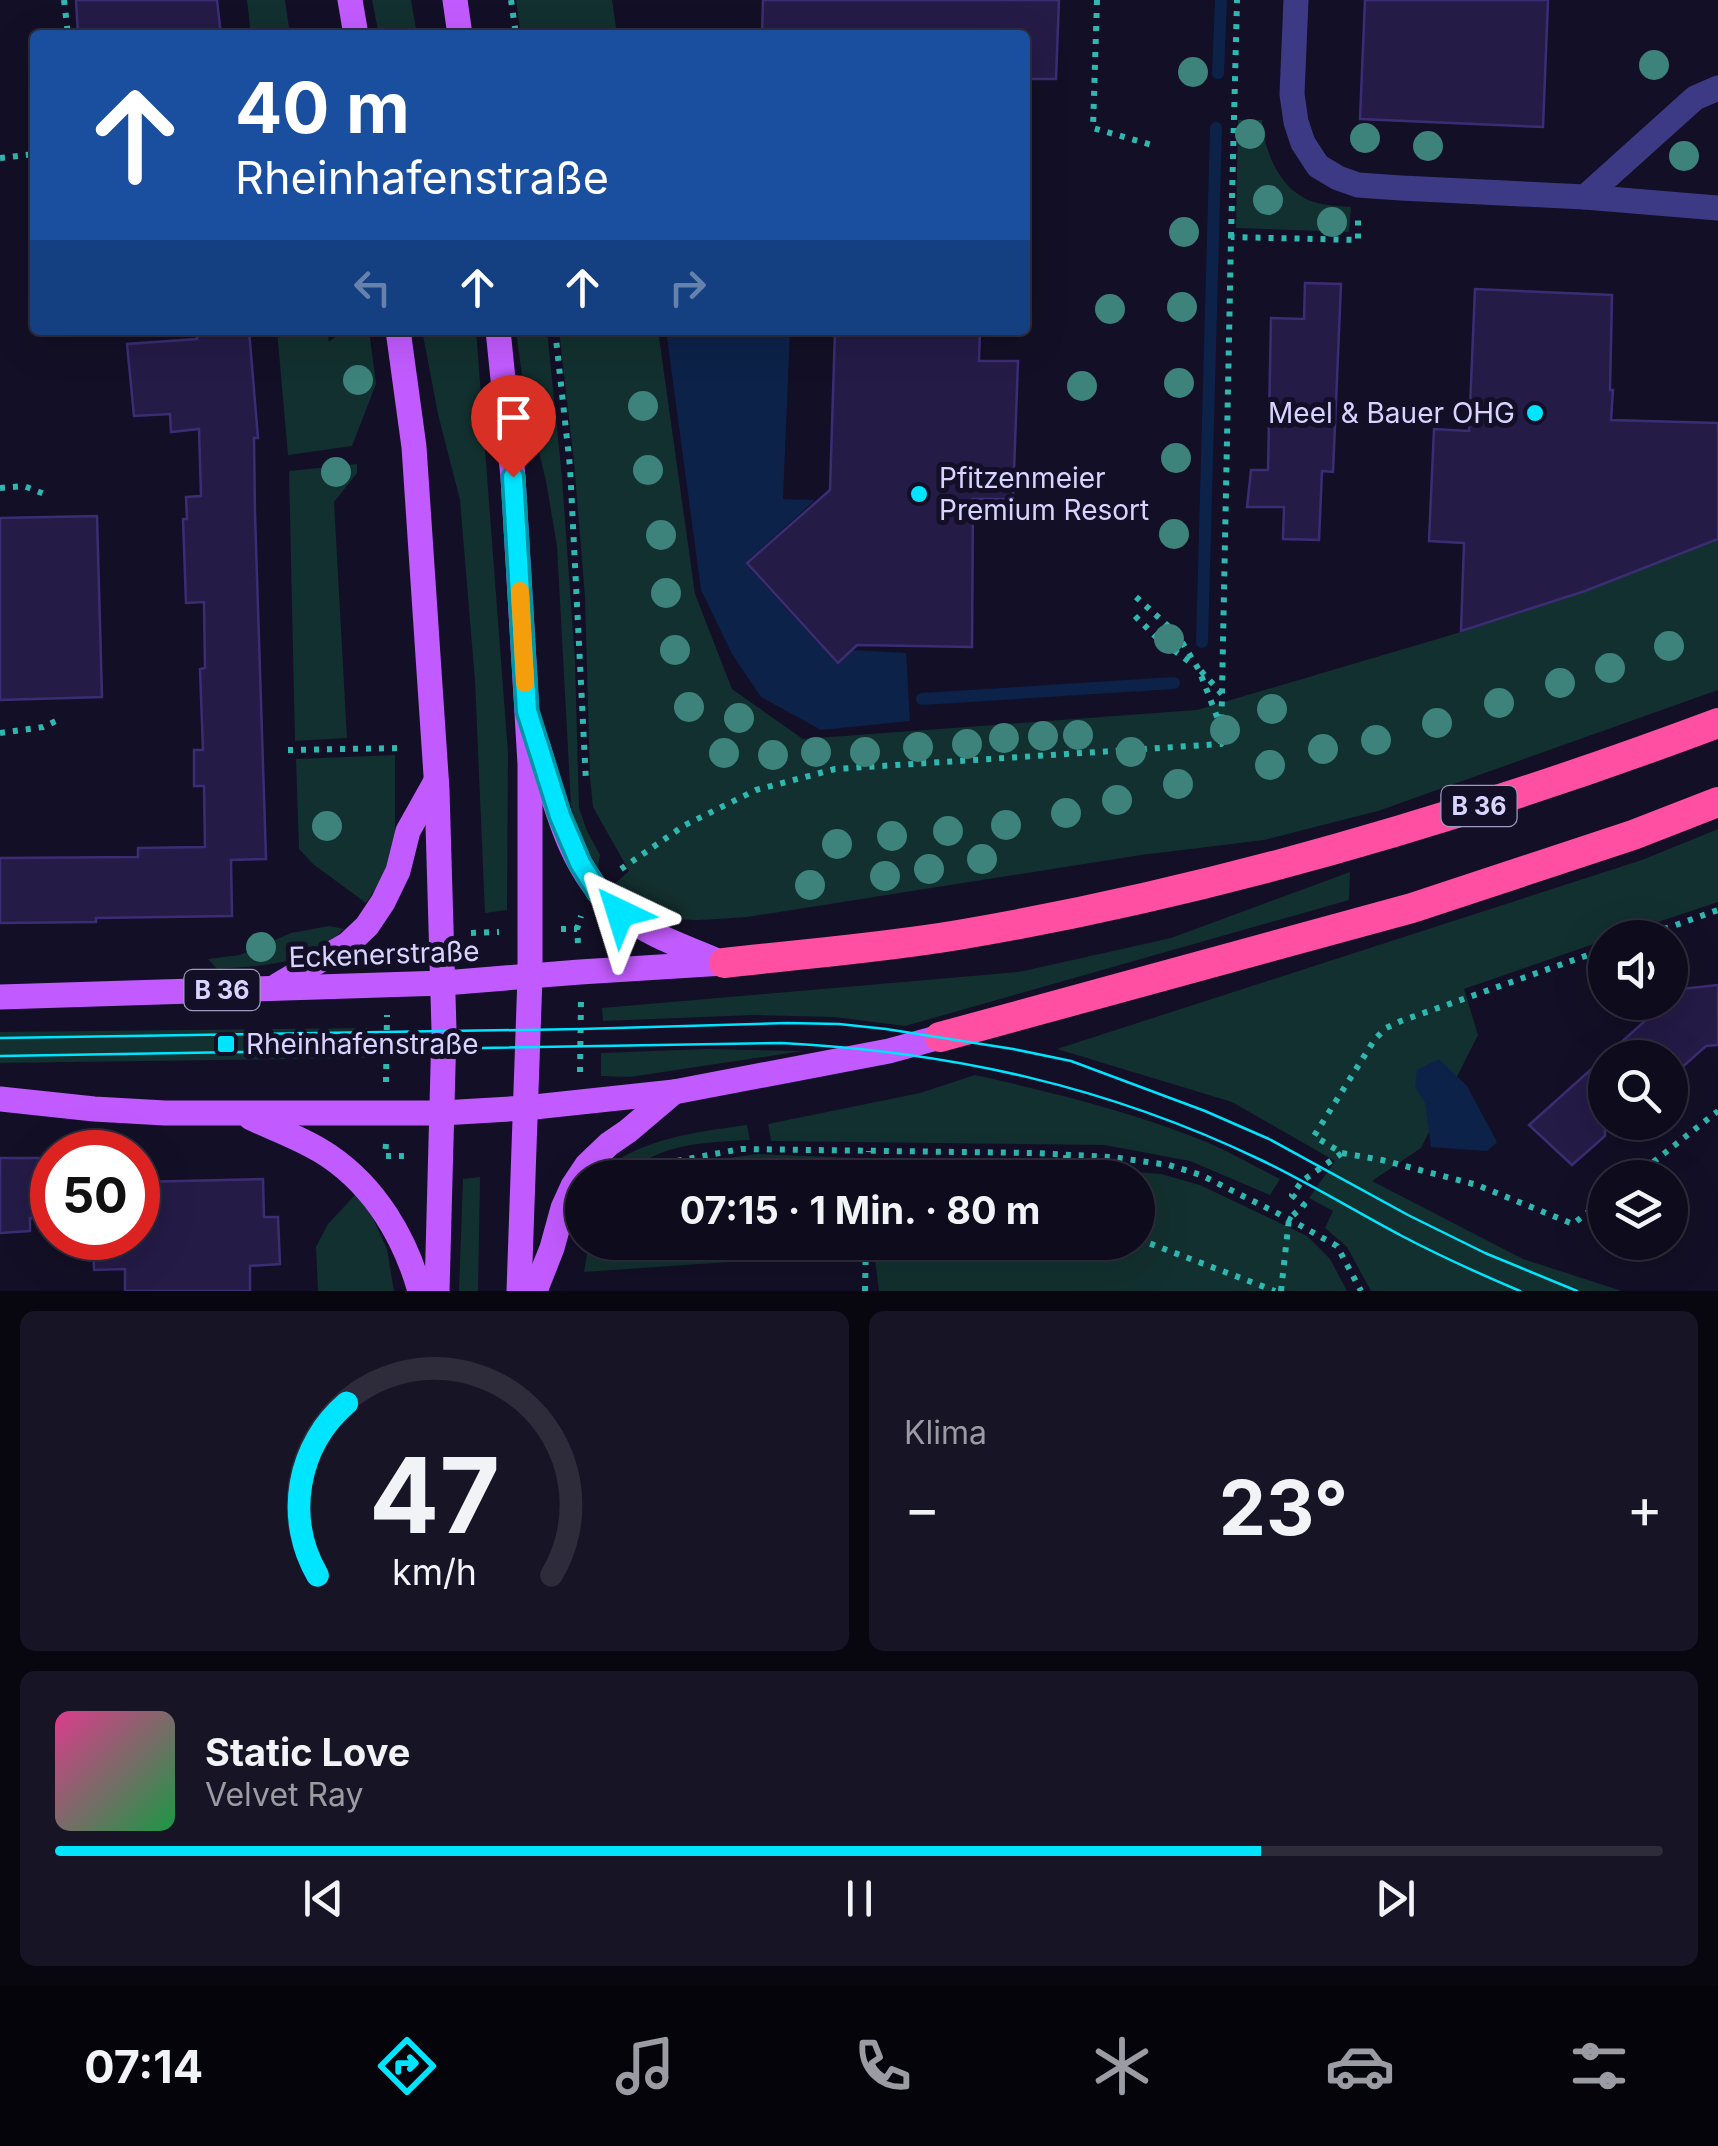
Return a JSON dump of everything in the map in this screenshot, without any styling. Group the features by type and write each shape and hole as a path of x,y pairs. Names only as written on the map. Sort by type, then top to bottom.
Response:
{"highway":[{"name":"B 36","path":"724,963 956,935 1133,900 1388,835 1606,764 1718,722"},
{"path":"940,1038 1412,908 1718,802"}],"main road":[{"path":"350,0 355,30"},
{"path":"455,0 459,30"},
{"path":"399,335 414,447 435,748 444,983 437,1291"},
{"path":"499,335 513,477 530,764 530,976 518,1291"},
{"path":"527,711 560,816 580,863 598,892 620,913 662,938 724,963"},
{"path":"272,988 348,944 367,926 391,887 408,831 436,781"},
{"name":"B 36","path":"530,976 724,963"},
{"name":"Eckenerstraße","path":"0,997 444,983 530,976"},
{"path":"0,1099 94,1109 242,1114 525,1108 674,1092 940,1038"},
{"path":"534,1291 563,1208 587,1166 674,1092"},
{"path":"242,1114 308,1144 352,1174 388,1214 404,1244 420,1291"}],"street":[{"path":"1296,0 1292,94 1296,122 1303,143 1318,166 1338,178 1358,185 1718,208"},
{"path":"1584,198 1695,98 1718,88"}],"path":[{"path":"64,0 67,30"},
{"path":"511,0 515,30"},
{"path":"1097,0 1093,128 1152,145"},
{"path":"612,858 620,870 686,825 756,790 835,769 1221,744 1237,0"},
{"path":"0,158 30,155"},
{"path":"1230,238 1358,240 1358,185"},
{"path":"555,335 570,467 586,790"},
{"path":"0,488 24,486 47,495"},
{"path":"1136,597 1177,634 1199,670 1222,728"},
{"path":"1135,616 1222,694"},
{"path":"0,733 43,727 56,721"},
{"path":"288,750 435,748"},
{"path":"1688,921 1718,910"},
{"path":"440,935 577,929 581,1047 578,1102"},
{"path":"1588,956 1386,1028 1365,1053 1314,1136 1342,1153 1478,1186 1573,1224 1588,1212"},
{"path":"387,985 385,1156 442,1156"},
{"path":"1656,1160 1718,1111"},
{"path":"682,1160 741,1149 1066,1155 1168,1165 1201,1175 1337,1246 1361,1291"},
{"path":"869,1151 869,1160"},
{"path":"1155,1244 1278,1291 1289,1219 1304,1205 1292,1195 1302,1181 1342,1153"},
{"path":"1066,1155 1066,1160"},
{"path":"865,1291 866,1260"}],"green space":[{"path":"247,0 285,0 289,30 250,30"},
{"path":"372,0 411,0 416,30 378,30"},
{"path":"516,0 612,0 616,30 520,30"},
{"path":"1238,120 1262,120 1271,159 1294,191 1318,203 1351,207 1349,232 1236,228"},
{"path":"277,335 328,335 329,342 338,335 370,335 376,384 352,446 288,455"},
{"path":"423,335 476,335 508,753 507,910 485,913 475,681 460,500"},
{"path":"517,335 548,335 575,661 579,808 600,855 598,867 571,805 557,546 524,391"},
{"path":"560,335 659,335 695,594 732,689 803,739 1197,710 1461,632 1718,539 1718,690 1378,811 1264,840 1141,855 747,917 677,919 638,905 611,887 629,871 593,807 585,597"},
{"path":"357,464 357,473 334,502 347,738 295,741 289,471"},
{"path":"395,755 395,833 383,878 366,903 299,849 296,759"},
{"path":"1718,829 1718,902 1664,920 1588,920 1588,946 1464,989 1478,1035 1421,1148 1372,1181 1523,1259 1622,1291 1371,1291 1347,1247 1325,1228 1333,1211 1309,1198 1335,1161 1232,1102 1057,1049 1642,860"},
{"path":"1350,872 1349,900 905,1026 834,1017 753,1015 603,1021 602,1008 1019,972 1171,938"},
{"path":"329,926 344,929 300,957 217,969 208,959 240,955 291,933"},
{"path":"367,1028 366,1058 0,1063 0,1032"},
{"path":"803,1051 630,1077 601,1076 601,1053"},
{"path":"975,1075 1153,1122 1211,1144 1280,1179 1270,1195 1190,1161 1104,1145 771,1141 768,1124 920,1093"},
{"path":"747,1125 750,1140 679,1147 647,1160 621,1158 666,1139"},
{"path":"757,1154 905,1160 715,1160"},
{"path":"1155,1174 1200,1185 1307,1236 1330,1259 1347,1291 879,1291 875,1260 1155,1260"},
{"path":"480,1177 478,1291 459,1291 463,1179"},
{"path":"357,1193 387,1249 394,1291 318,1291 316,1247 328,1224"},
{"path":"586,1260 744,1260 744,1261 584,1272"}],"water":[{"path":"667,335 790,335 783,499 815,500 745,563 838,665 853,650 906,653 910,721 821,730 761,697 732,654 701,590"},
{"path":"1439,1059 1467,1086 1497,1142 1487,1151 1431,1147 1425,1103 1415,1087 1417,1070"}],"building":[{"path":"76,0 217,0 220,30 78,30"},
{"path":"763,0 1059,0 1056,79 1030,79 1030,30 762,30"},
{"path":"1365,0 1548,0 1543,127 1360,119"},
{"path":"1305,283 1341,284 1333,472 1322,471 1319,540 1283,539 1284,507 1247,507 1251,470 1268,470 1271,318 1304,319"},
{"path":"1475,289 1612,295 1611,420 1718,423 1718,539 1585,591 1461,631 1464,543 1429,541 1434,429 1469,431"},
{"path":"197,335 249,335 258,438 254,438 255,514 266,859 231,860 232,916 0,923 0,858 138,857 138,848 205,847 204,786 194,786 194,750 203,750 200,669 205,668 204,602 186,603 183,519 187,519 186,497 201,496 199,429 171,432 170,414 134,416 127,344 197,339"},
{"name":"Pfitzenmeier Premium Resort","path":"835,335 980,335 979,361 1018,361 1013,499 973,499 972,647 857,645 838,663 747,563 830,490"},
{"path":"97,516 102,697 0,700 0,518"},
{"path":"1718,985 1718,1045 1706,1046 1688,1062 1688,1040 1624,1040 1646,1020 1688,1020 1688,988"},
{"path":"1588,1072 1588,1140 1600,1140 1572,1165 1529,1125"},
{"path":"0,1158 30,1158 30,1231 0,1233"},
{"path":"263,1179 264,1217 278,1217 280,1264 250,1266 250,1291 125,1291 125,1269 94,1270 94,1260 160,1260 160,1181"}],"waterway":[{"path":"1218,73 1221,0"},
{"path":"1202,642 1216,128"},
{"path":"922,699 1174,683"}],"tram line":[{"path":"0,1038 787,1023 886,1029 1013,1049 1071,1061 1205,1111 1269,1139 1485,1253 1577,1291"},
{"path":"0,1056 782,1043 968,1064 1087,1093 1203,1134 1279,1169 1431,1251 1520,1291"}],"slow traffic":[{"path":"520,591 525,683"}],"place":[{"name":"Meel & Bauer OHG","path":"1535,413"},
{"name":"Pfitzenmeier Premium Resort","path":"919,494"},
{"name":"Rheinhafenstraße","path":"226,1044"}],"route":[{"path":"513,477 527,711 560,816 580,863 598,892 620,913"}]}
